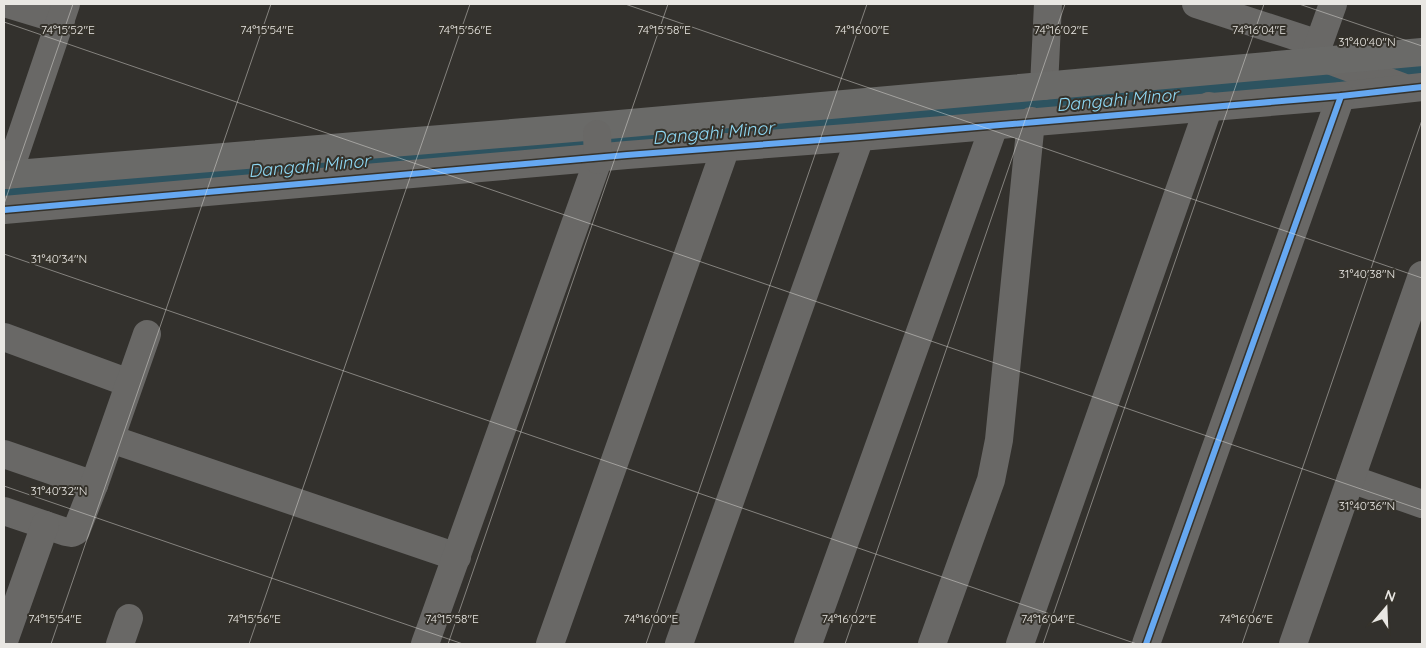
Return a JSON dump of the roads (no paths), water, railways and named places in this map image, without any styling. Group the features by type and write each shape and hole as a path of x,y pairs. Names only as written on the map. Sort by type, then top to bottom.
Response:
{"street":[{"path":"8,4 64,12 6,175 598,140 1320,55 1422,52"},
{"path":"1044,86 1048,4"},
{"path":"1197,4 1359,71 1417,90"},
{"path":"1320,55 1333,4"},
{"path":"4,210 726,147 994,126 1031,121 1417,90"},
{"path":"1146,644 1341,96"},
{"path":"1020,644 1209,106"},
{"path":"932,644 991,480 999,440 1031,121"},
{"path":"808,644 994,126"},
{"path":"679,644 860,137"},
{"path":"425,644 457,557 598,140"},
{"path":"550,644 726,147"},
{"path":"1293,644 1422,275"},
{"path":"4,511 66,532 72,533 76,531 147,334"},
{"path":"4,338 129,383"},
{"path":"110,439 457,557"},
{"path":"4,454 94,485"},
{"path":"1351,479 1422,504"},
{"path":"4,641 45,525"},
{"path":"120,644 129,618"}],"waterway":[{"name":"Dangahi Minor","path":"4,191 1269,88 1422,72"}]}
